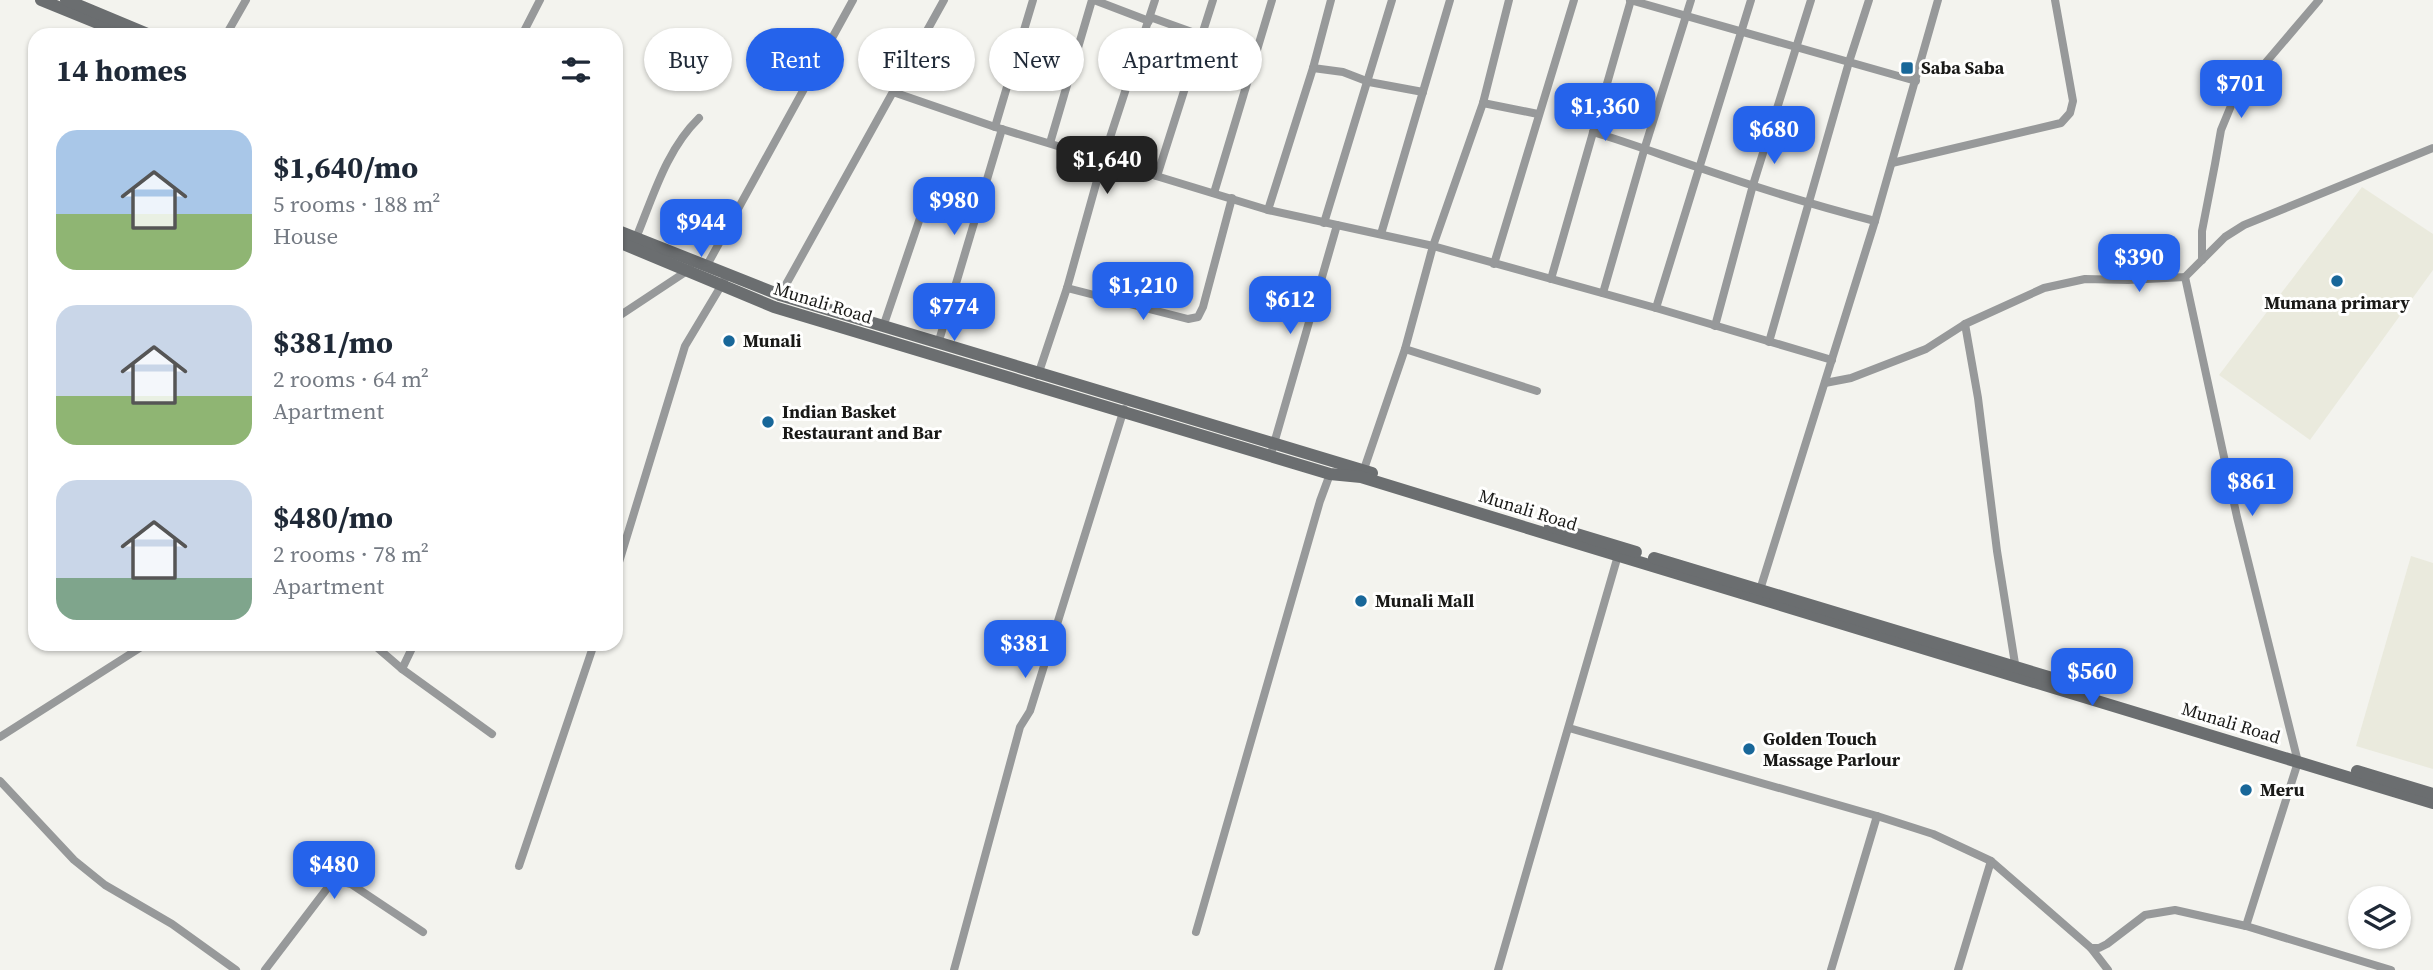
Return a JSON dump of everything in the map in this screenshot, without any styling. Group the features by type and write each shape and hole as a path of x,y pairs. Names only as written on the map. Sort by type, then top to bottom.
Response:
{"main road":[{"path":"41,0 110,28"},
{"path":"66,0 133,28"},
{"name":"Munali Road","path":"623,233 724,281 777,301 1037,379 1127,400 1273,449 1330,474 1362,474"},
{"name":"Munali Road","path":"623,243 697,268 724,281"},
{"name":"Munali Road","path":"777,301 883,327 937,349"},
{"name":"Munali Road","path":"1037,379 1122,413 1273,449 1362,474 2298,758 2433,803"},
{"name":"Munali Road","path":"2298,758 2433,794"}],"street":[{"path":"230,28 246,0"},
{"path":"526,28 541,0"},
{"path":"623,313 697,268 853,0"},
{"path":"777,301 944,0"},
{"path":"937,349 1033,0"},
{"path":"1049,143 1093,0 1177,28"},
{"path":"1037,379 1067,288 1102,159 1155,0"},
{"path":"1204,28 1213,0"},
{"path":"1262,34 1272,0"},
{"path":"1268,210 1313,68 1331,0"},
{"path":"1324,223 1392,0"},
{"path":"1381,234 1450,0"},
{"path":"1362,474 1405,349 1433,246 1483,103 1509,0"},
{"path":"1494,264 1574,0"},
{"path":"1551,279 1631,0 1685,18 1916,81"},
{"path":"1603,293 1691,0"},
{"path":"1656,308 1751,0"},
{"path":"1715,326 1753,185 1811,0"},
{"path":"1769,342 1869,0"},
{"path":"1759,594 1875,221 1938,0"},
{"path":"1892,163 2061,123 2070,113 2073,101 2055,0"},
{"path":"2202,260 2202,231 2221,130 2233,101 2319,0"},
{"path":"1313,68 1343,72 1369,82 1423,92"},
{"path":"1157,176 1184,91"},
{"path":"1214,193 1245,91"},
{"path":"893,92 998,128 1268,210 1433,246 1832,360"},
{"path":"1483,103 1538,114"},
{"path":"636,238 674,149 699,118"},
{"path":"1593,132 1645,147 1699,168 1809,204 1875,221"},
{"path":"1825,383 1851,378 1926,349 1965,324 2044,288 2085,279 2129,280 2185,276 2225,237 2253,220 2433,148"},
{"path":"1067,288 1188,319 1198,317 1232,198"},
{"path":"883,327 919,218"},
{"path":"1273,449 1337,225"},
{"path":"2185,276 2237,517 2298,758 2246,926"},
{"path":"623,549 685,346 724,281"},
{"path":"1965,324 1978,398 1997,551 2016,672"},
{"path":"1405,349 1537,391"},
{"path":"954,970 1020,727 1030,711 1127,400"},
{"path":"1196,932 1316,514 1330,474"},
{"path":"1498,970 1619,552"},
{"path":"0,737 135,651"},
{"path":"381,651 492,734"},
{"path":"402,669 411,651"},
{"path":"519,866 592,651"},
{"path":"1569,728 1933,834 1990,861 2091,948 2108,970"},
{"path":"0,781 74,860 105,885 172,924 236,970"},
{"path":"1831,970 1877,816"},
{"path":"1958,970 1990,861"},
{"path":"265,970 332,882 351,884 423,932"},
{"path":"2091,948 2107,944 2145,915 2175,910 2246,926 2391,970"}],"shaded area":[{"path":"2362,187 2433,234 2433,270 2310,440 2219,375"},
{"path":"2411,556 2433,563 2433,769 2356,746"}],"place":[{"name":"Saba Saba","path":"1907,68"},
{"name":"Mumana primary","path":"2337,281"},
{"name":"Munali","path":"729,341"},
{"name":"Indian Basket Restaurant and Bar","path":"768,422"},
{"name":"Munali Mall","path":"1361,601"},
{"name":"Golden Touch Massage Parlour","path":"1749,749"},
{"name":"Meru","path":"2246,790"}]}
